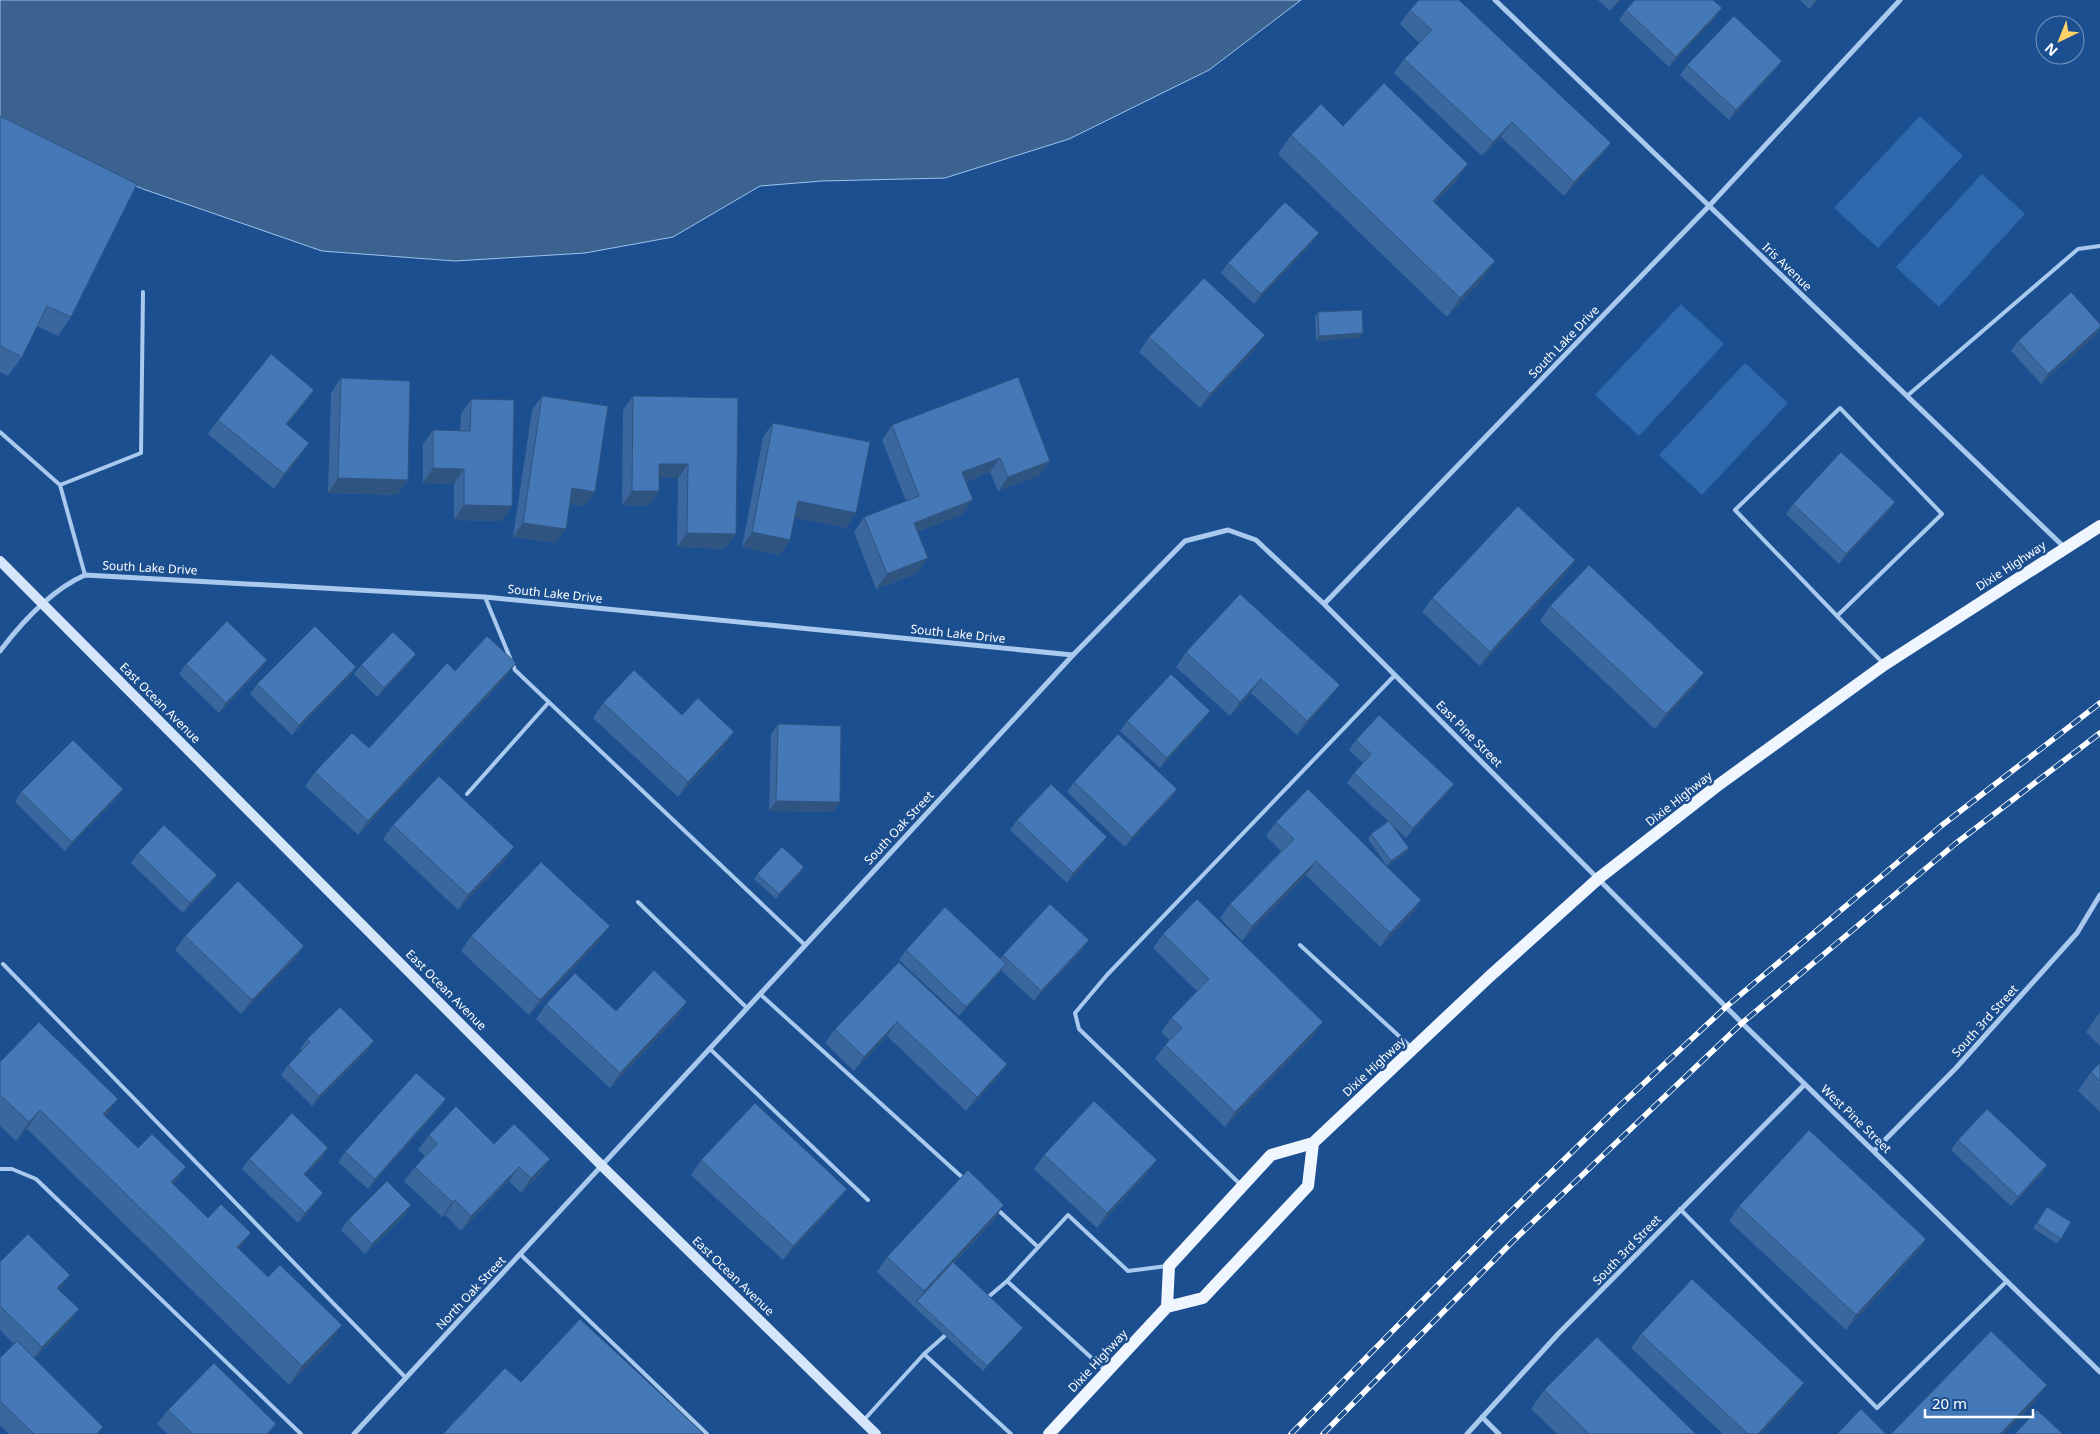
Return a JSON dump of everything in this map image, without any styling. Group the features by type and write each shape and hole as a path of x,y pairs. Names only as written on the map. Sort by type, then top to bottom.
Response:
{"main road":[{"name":"Dixie Highway","path":"1169,1266 1271,1155 1313,1143 1489,977 1599,878 1718,786 1884,665 2100,526"},
{"name":"East Ocean Avenue","path":"0,561 602,1166 876,1434"},
{"path":"1169,1266 1167,1307 1203,1298 1308,1186 1313,1143"},
{"name":"Dixie Highway","path":"1049,1434 1167,1307"}],"street":[{"name":"Iris Avenue","path":"1495,0 2065,548"},
{"name":"South Lake Drive","path":"1324,604 1709,206 1900,0"},
{"name":"South Oak Street","path":"602,1166 1073,655 1185,541 1228,530 1256,540 1324,604"},
{"name":"South Lake Drive","path":"0,651 12,634 43,604 75,579 85,575 485,597 1073,655"},
{"name":"East Pine Street","path":"1324,604 1599,878"},
{"name":"West Pine Street","path":"1599,878 1805,1084 2100,1372"},
{"name":"South 3rd Street","path":"1874,1150 1956,1068 2077,933 2100,895"},
{"name":"South 3rd Street","path":"1468,1434 1559,1333 1805,1084"},
{"name":"North Oak Street","path":"354,1434 602,1166"},
{"path":"1482,1417 1499,1434"}],"lane":[{"path":"1907,396 2078,249 2100,246"},
{"path":"60,485 141,452 143,292"},
{"path":"1837,616 1942,514 1840,408 1735,510 1884,665"},
{"path":"0,432 60,485 85,575"},
{"path":"485,597 515,670 805,945"},
{"path":"1242,1186 1079,1029 1075,1013 1107,975 1395,674"},
{"path":"467,794 549,702"},
{"path":"638,902 747,1008"},
{"path":"1300,945 1414,1049"},
{"path":"3,964 406,1378"},
{"path":"760,994 965,1180"},
{"path":"710,1049 868,1200"},
{"path":"0,1169 12,1169 36,1179 301,1434"},
{"path":"994,1207 1038,1247"},
{"path":"1680,1209 1877,1408 2007,1281"},
{"path":"979,1305 1007,1281 1068,1215 1128,1271 1169,1266"},
{"path":"520,1254 707,1434"},
{"path":"1007,1281 1107,1372"},
{"path":"863,1421 924,1354 952,1330"},
{"path":"924,1354 1011,1434"}],"shaded area":[{"path":"0,0 1301,0 1209,70 1069,139 945,178 822,181 760,186 673,237 585,253 455,261 322,251 143,189 0,129"},
{"path":"1920,116 1963,156 1878,248 1834,208"},
{"path":"1982,174 2025,214 1939,307 1896,267"},
{"path":"1681,304 1724,344 1639,436 1595,395"},
{"path":"1745,363 1788,403 1702,495 1659,455"}],"building":[{"path":"1419,0 1459,0 1611,143 1574,182 1512,122 1493,142 1404,59 1432,30 1410,10"},
{"path":"1635,0 1713,0 1722,8 1676,57 1626,10"},
{"path":"1734,16 1782,61 1736,110 1687,65"},
{"path":"1384,83 1468,164 1433,201 1495,261 1460,298 1291,135 1321,104 1343,126"},
{"path":"0,116 137,184 71,317 47,306 22,357 0,346"},
{"path":"1285,202 1319,233 1261,294 1228,263"},
{"path":"1204,278 1265,335 1210,394 1149,337"},
{"path":"2071,292 2100,324 2100,327 2048,374 2018,341"},
{"path":"1362,310 1363,333 1319,336 1318,312"},
{"path":"271,354 314,390 286,424 309,443 284,474 218,420"},
{"path":"1018,377 1050,461 1008,477 1000,458 962,472 973,500 914,523 928,558 887,574 864,517 919,496 892,425"},
{"path":"341,378 410,381 408,480 338,478"},
{"path":"542,396 608,406 595,492 572,488 566,529 523,523"},
{"path":"633,396 738,398 736,534 687,533 688,464 659,464 659,491 632,491"},
{"path":"471,399 514,400 512,506 464,505 464,469 433,468 433,430 470,431"},
{"path":"773,423 870,442 856,513 798,501 790,540 752,532"},
{"path":"1841,452 1895,502 1846,554 1793,504"},
{"path":"1518,506 1575,560 1490,652 1432,598"},
{"path":"1589,565 1704,673 1666,714 1550,606"},
{"path":"1240,594 1340,685 1307,721 1261,679 1240,702 1186,652"},
{"path":"227,621 267,660 226,703 186,664"},
{"path":"315,626 356,667 299,725 257,684"},
{"path":"393,632 416,654 384,688 361,665"},
{"path":"487,636 516,663 368,821 315,772 352,733 369,748 447,663 455,671"},
{"path":"634,670 682,715 698,698 734,732 688,782 603,703"},
{"path":"1171,674 1210,711 1167,758 1127,721"},
{"path":"1379,715 1454,784 1413,828 1354,773 1371,754 1356,740"},
{"path":"778,724 841,726 840,802 776,801"},
{"path":"1118,734 1177,789 1132,837 1074,782"},
{"path":"73,740 123,789 72,842 21,792"},
{"path":"439,776 514,847 468,895 393,825"},
{"path":"1051,784 1107,837 1073,873 1017,820"},
{"path":"1308,789 1421,900 1390,933 1316,861 1252,926 1230,904 1294,839 1276,822"},
{"path":"1389,821 1409,848 1391,861 1371,834"},
{"path":"164,825 217,875 190,903 138,853"},
{"path":"782,847 804,867 779,894 757,874"},
{"path":"541,862 610,926 540,1000 471,936"},
{"path":"238,881 304,946 252,1000 185,936"},
{"path":"1197,899 1323,1022 1235,1112 1165,1045 1182,1028 1171,1018 1209,979 1163,934"},
{"path":"1050,904 1089,940 1041,991 1003,955"},
{"path":"945,907 1006,964 966,1007 906,950"},
{"path":"899,962 1007,1064 977,1097 897,1022 864,1057 835,1029"},
{"path":"654,970 687,1002 620,1073 546,1004 575,973 616,1011"},
{"path":"340,1007 374,1041 319,1096 288,1065 310,1042 307,1039"},
{"path":"39,1022 118,1099 103,1114 138,1148 152,1134 186,1167 171,1182 208,1218 221,1204 251,1233 237,1247 268,1277 280,1265 342,1325 302,1366 40,1110 29,1122 0,1095 0,1062"},
{"path":"2100,1063 2100,1081 2091,1072"},
{"path":"416,1073 446,1099 375,1179 345,1152"},
{"path":"1094,1101 1157,1160 1107,1213 1044,1155"},
{"path":"755,1103 847,1189 793,1246 701,1160"},
{"path":"456,1106 494,1144 514,1124 550,1159 531,1178 519,1167 471,1216 455,1200 452,1202 415,1167 437,1144 429,1135"},
{"path":"1987,1109 2047,1165 2018,1197 1958,1140"},
{"path":"292,1113 328,1148 304,1174 323,1193 305,1213 249,1159"},
{"path":"1809,1130 1926,1239 1856,1315 1739,1206"},
{"path":"968,1170 1004,1205 924,1291 887,1257"},
{"path":"387,1181 411,1205 372,1244 348,1220"},
{"path":"2047,1207 2071,1222 2061,1239 2037,1223"},
{"path":"28,1234 70,1275 57,1288 79,1309 42,1347 0,1306 0,1262"},
{"path":"953,1262 1023,1328 987,1366 917,1301"},
{"path":"1692,1279 1804,1383 1758,1434 1748,1434 1641,1334"},
{"path":"580,1319 704,1434 443,1434 505,1368 521,1382"},
{"path":"1991,1331 2047,1385 2000,1434 1891,1434"},
{"path":"1597,1337 1696,1434 1589,1434 1544,1390"},
{"path":"17,1341 103,1427 96,1434 34,1434 0,1401 0,1358"},
{"path":"214,1363 276,1424 267,1434 193,1434 168,1410"},
{"path":"1861,1409 1886,1434 1837,1434"},
{"path":"2037,1410 2063,1434 2015,1434"}],"railway":[{"path":"1291,1434 1497,1225 1613,1112 1727,1006 1941,826 2100,703"},
{"path":"1323,1434 1513,1241 1742,1023 1955,844 2100,733"}]}
